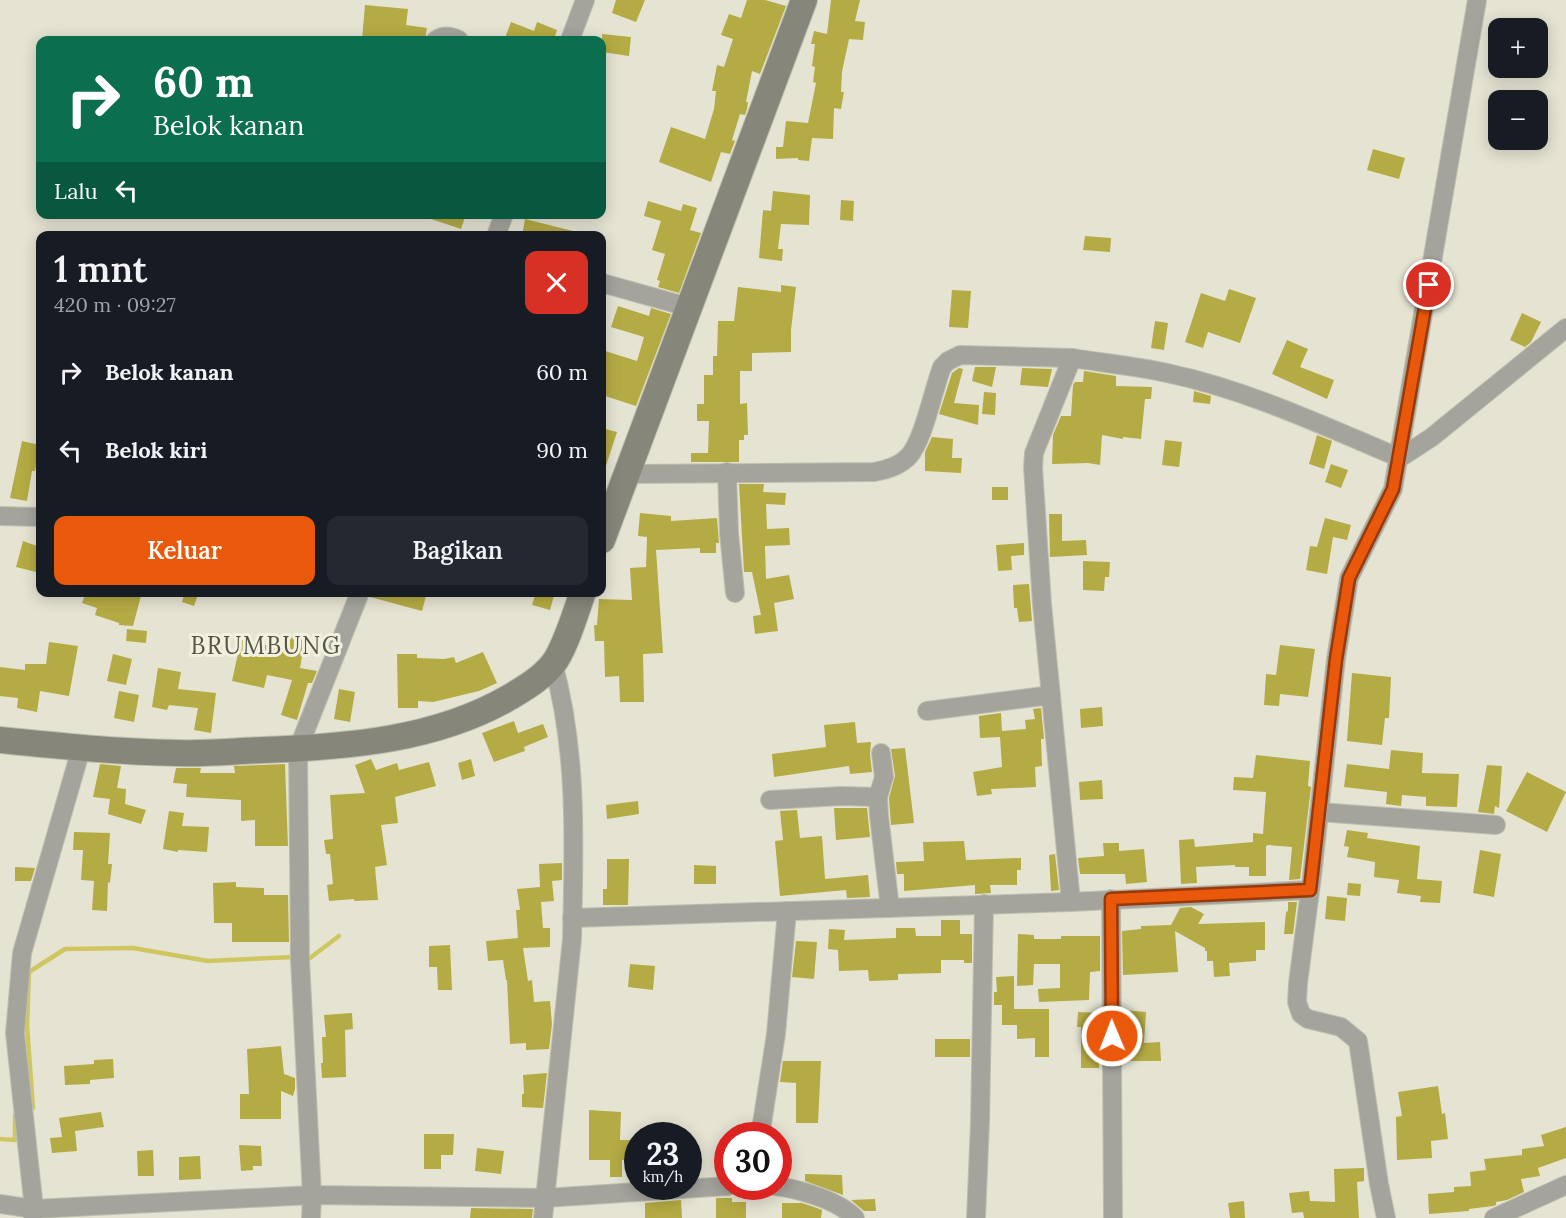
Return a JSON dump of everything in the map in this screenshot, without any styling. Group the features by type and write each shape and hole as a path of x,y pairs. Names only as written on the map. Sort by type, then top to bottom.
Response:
{"street":[{"path":"572,36 585,0"},
{"path":"606,529 804,0"},
{"path":"1386,1218 1358,1041 1347,1031 1308,1019 1301,1014 1298,1002 1298,983 1336,659 1349,578 1393,489 1400,458 1477,0"},
{"path":"606,284 688,307"},
{"path":"1400,458 1432,437 1566,327"},
{"path":"626,474 874,472 887,470 909,456 919,438 942,367 960,355 1072,358 1167,373 1234,391 1301,416 1400,458"},
{"path":"1071,902 1042,604 1033,467 1034,453 1072,358"},
{"path":"727,472 729,532 735,593"},
{"path":"0,516 36,517"},
{"path":"311,1218 312,1195 300,957 298,749 358,597"},
{"path":"0,740 81,749 179,753 298,749 357,744 435,729 487,710 527,687 553,663 571,626 581,597"},
{"path":"543,1218 572,939 573,828 569,736 563,697 553,663"},
{"path":"927,711 1051,695"},
{"path":"34,1214 15,1033 22,953 81,749"},
{"path":"881,753 884,777 878,797 890,908"},
{"path":"770,800 841,796 878,797"},
{"path":"1319,812 1496,825"},
{"path":"572,918 1071,902 1310,890"},
{"path":"1111,899 1113,1218"},
{"path":"976,1218 984,904"},
{"path":"762,1122 776,1034 787,911"},
{"path":"1494,1218 1566,1185"},
{"path":"0,1204 34,1214 312,1195 545,1198 714,1187"},
{"path":"792,1189 842,1207 855,1218"}],"building":[{"path":"616,0 645,0 636,22 612,13"},
{"path":"747,0 765,0 786,6 760,74 752,71 746,102 748,102 747,109 745,115 740,114 730,154 721,152 711,182 659,162 671,127 705,139 714,109 716,91 712,91 717,65 724,67 733,39 721,35 729,14 741,18"},
{"path":"831,0 860,0 855,21 865,22 863,40 849,39 842,72 841,92 844,92 841,109 834,108 833,139 812,138 809,161 798,160 798,158 776,159 776,147 783,147 786,121 808,123 816,83 813,82 815,67 812,66 815,44 811,44 814,31 827,34"},
{"path":"365,5 408,9 406,25 427,28 426,36 362,36"},
{"path":"511,22 534,31 537,22 557,30 555,36 506,36"},
{"path":"602,34 631,37 629,56 606,53 606,36"},
{"path":"1373,149 1405,158 1399,179 1367,170"},
{"path":"773,191 810,195 809,225 781,224 778,249 783,249 782,261 759,258 763,210 771,211"},
{"path":"841,200 854,201 853,221 840,220"},
{"path":"648,201 681,211 683,204 697,208 690,230 701,233 679,293 658,287 660,281 657,280 665,254 652,250 661,221 644,216"},
{"path":"431,219 464,219 461,229"},
{"path":"525,219 573,231 523,231"},
{"path":"1085,236 1111,238 1110,252 1083,250"},
{"path":"781,285 796,287 791,352 752,353 752,371 740,371 740,404 747,403 748,435 744,435 744,440 739,440 739,462 691,462 691,453 708,453 709,421 697,421 697,404 704,404 704,375 713,375 713,356 717,356 718,321 734,321 738,287 781,292"},
{"path":"1229,289 1256,298 1240,343 1208,332 1203,348 1185,342 1201,293 1225,301"},
{"path":"952,290 971,291 968,328 949,327"},
{"path":"618,306 649,316 651,308 671,314 636,406 606,396 606,351 637,361 644,337 611,327"},
{"path":"1522,313 1541,322 1531,342 1525,347 1510,340"},
{"path":"1155,321 1168,323 1164,350 1151,348"},
{"path":"1287,340 1308,349 1300,367 1334,380 1327,399 1272,374"},
{"path":"975,367 996,367 992,387 972,381"},
{"path":"959,368 963,369 954,403 979,405 978,425 939,414 952,373"},
{"path":"1022,368 1052,369 1048,387 1020,385"},
{"path":"1084,371 1116,376 1116,386 1152,387 1151,399 1145,399 1141,439 1123,437 1123,439 1102,435 1100,465 1052,464 1053,435 1061,416 1071,416 1073,385 1075,382 1083,382"},
{"path":"1194,391 1211,396 1210,404 1193,402"},
{"path":"984,392 996,393 995,415 982,414"},
{"path":"606,429 617,432 606,466"},
{"path":"1317,435 1332,441 1324,469 1309,464"},
{"path":"932,437 953,439 952,458 962,458 961,473 925,471 925,452"},
{"path":"1165,440 1182,442 1179,467 1162,465"},
{"path":"22,441 36,444 36,466 35,471 32,471 27,501 10,498"},
{"path":"1331,464 1348,470 1341,488 1325,482"},
{"path":"739,484 764,484 763,492 786,493 785,505 766,504 767,529 789,528 790,545 765,546 766,579 789,575 794,599 774,603 778,631 755,634 753,616 761,615 752,572 744,572"},
{"path":"992,487 1008,487 1008,500 992,500"},
{"path":"640,513 671,516 671,521 717,518 719,543 716,543 716,553 700,553 700,548 656,550 663,653 643,654 644,702 620,702 619,676 605,677 604,641 595,641 594,625 597,625 599,599 632,600 630,568 646,567 647,537 638,536"},
{"path":"1049,514 1062,514 1062,541 1086,540 1087,555 1050,557"},
{"path":"1325,518 1351,525 1347,540 1333,537 1327,574 1306,570 1310,546 1317,547"},
{"path":"23,541 36,546 36,572 16,567"},
{"path":"1024,543 1024,555 1011,556 1012,570 998,571 996,545"},
{"path":"1083,561 1110,562 1109,577 1105,577 1104,591 1083,590"},
{"path":"1029,584 1032,621 1019,622 1017,608 1014,608 1013,585"},
{"path":"84,597 141,597 133,626 119,625 119,623 95,615 97,608 82,603"},
{"path":"184,597 197,597 194,606 182,602"},
{"path":"370,597 426,597 422,611"},
{"path":"534,597 554,597 550,610 532,605"},
{"path":"127,629 147,631 146,643 126,641"},
{"path":"284,635 305,639 300,668 317,671 312,683 308,683 297,720 281,715 292,680 267,675 264,688 232,681 241,640 282,648"},
{"path":"49,642 78,646 69,696 40,691 37,712 17,708 18,698 0,696 0,667 25,670 25,664 46,664"},
{"path":"1280,645 1315,649 1308,697 1280,694 1279,706 1264,705 1266,674 1276,675"},
{"path":"483,652 497,683 479,691 433,702 418,701 418,708 398,708 397,654 417,654 417,658 454,657 456,663"},
{"path":"113,654 132,659 126,685 107,681"},
{"path":"158,668 181,672 178,689 216,693 211,733 194,730 198,708 169,705 167,710 152,707"},
{"path":"1352,673 1391,677 1389,718 1385,718 1382,745 1347,741"},
{"path":"339,689 355,692 350,722 334,719"},
{"path":"119,691 139,695 134,722 114,718"},
{"path":"1102,707 1103,726 1081,728 1080,709"},
{"path":"1041,708 1044,739 1041,739 1042,766 1035,767 1036,787 991,789 992,794 977,796 973,772 1002,767 1000,737 980,738 979,716 1001,713 1002,731 1026,729 1025,720 1035,719 1033,709"},
{"path":"514,721 518,733 543,724 548,737 524,747 525,751 494,762 482,733"},
{"path":"855,722 857,743 871,742 872,772 850,774 849,766 774,777 772,754 826,747 824,725"},
{"path":"905,748 914,823 891,825 889,798 895,776 891,749"},
{"path":"1391,750 1423,753 1422,773 1459,774 1457,807 1426,806 1426,797 1402,795 1401,806 1386,804 1387,792 1344,787 1347,764 1389,769"},
{"path":"1256,755 1310,761 1308,786 1311,787 1300,879 1289,880 1292,847 1268,845 1266,846 1266,876 1249,876 1249,867 1235,867 1235,865 1196,867 1197,883 1181,884 1179,840 1194,839 1195,847 1253,842 1253,833 1263,834 1266,792 1233,790 1234,777 1253,778"},
{"path":"371,759 376,770 397,763 399,770 429,762 436,786 395,797 398,823 381,825 387,865 375,867 378,900 329,901 327,885 333,884 330,854 326,854 324,840 333,839 330,795 365,793 355,765"},
{"path":"471,759 475,776 462,780 458,763"},
{"path":"100,764 121,766 117,788 126,789 125,804 146,810 141,824 108,814 110,799 93,797"},
{"path":"285,764 288,846 255,846 255,820 241,821 241,800 186,797 187,784 173,783 176,768 201,768 200,773 235,773 234,766"},
{"path":"1487,765 1502,766 1499,808 1495,806 1494,814 1478,812"},
{"path":"1527,772 1566,792 1547,832 1506,811"},
{"path":"1102,780 1103,799 1080,800 1079,782"},
{"path":"638,801 639,814 607,819 606,805"},
{"path":"834,808 867,808 870,837 836,840"},
{"path":"797,810 800,838 822,836 825,879 868,875 870,897 847,898 846,890 780,896 775,841 783,840 780,811"},
{"path":"169,811 184,813 182,826 209,827 207,852 178,850 178,852 163,849"},
{"path":"1347,830 1368,833 1367,838 1420,846 1417,879 1442,881 1440,903 1420,902 1421,896 1397,893 1399,880 1374,877 1375,862 1347,857 1349,847 1344,846"},
{"path":"74,832 110,833 108,864 112,864 110,883 108,882 107,911 92,910 94,881 81,880 83,850 73,850"},
{"path":"964,841 966,860 1021,858 1021,870 1017,870 1017,885 990,885 991,893 975,894 975,885 904,891 904,874 897,874 896,862 924,861 923,842"},
{"path":"1103,843 1119,843 1119,851 1144,849 1147,882 1126,884 1125,874 1080,874 1078,858 1104,856"},
{"path":"1480,850 1501,854 1494,897 1473,893"},
{"path":"1055,854 1059,890 1051,891 1049,855"},
{"path":"607,859 629,859 628,905 603,905 603,889 607,889"},
{"path":"562,863 562,880 552,881 554,901 541,902 543,928 550,928 550,947 523,948 528,981 532,980 534,1002 550,1001 552,1024 549,1049 526,1050 526,1043 510,1044 507,980 503,960 488,961 486,941 518,938 516,910 520,910 517,889 540,887 539,864"},
{"path":"694,865 716,866 716,884 694,884"},
{"path":"15,867 35,868 31,881 15,881"},
{"path":"236,882 236,887 264,888 264,895 288,895 289,942 232,942 232,923 214,923 213,883"},
{"path":"1348,883 1361,884 1360,896 1347,895"},
{"path":"1327,896 1347,898 1345,921 1325,919"},
{"path":"1288,902 1297,902 1293,934 1284,934"},
{"path":"1191,907 1204,914 1198,924 1265,922 1265,950 1256,950 1256,961 1229,963 1230,976 1214,977 1213,961 1207,961 1205,948 1175,931 1178,972 1123,975 1122,931 1141,929 1141,926 1171,925 1180,908"},
{"path":"941,920 960,920 960,934 972,934 972,963 964,963 964,960 941,960 941,973 898,974 898,980 869,981 868,970 839,971 838,950 828,949 829,929 845,930 844,940 896,938 896,928 915,928 916,936 941,936"},
{"path":"1018,934 1034,935 1034,939 1100,936 1100,971 1090,972 1089,1000 1039,1002 1038,989 1060,988 1060,964 1034,964 1033,985 1017,986"},
{"path":"796,941 817,942 814,979 792,977"},
{"path":"450,945 452,990 438,990 437,967 429,967 429,946"},
{"path":"630,964 655,966 653,990 628,987"},
{"path":"1014,976 1014,1009 1049,1009 1049,1057 1035,1057 1035,1038 1017,1039 1017,1025 1002,1025 1002,1005 994,1005 994,992 997,992 996,977"},
{"path":"1124,1010 1146,1012 1144,1043 1160,1042 1161,1061 1127,1061 1127,1030 1123,1030"},
{"path":"1078,1012 1100,1013 1099,1068 1081,1068 1081,1027 1077,1027"},
{"path":"352,1013 353,1029 345,1030 346,1077 322,1078 322,1037 326,1037 324,1015"},
{"path":"935,1039 970,1039 970,1057 935,1057"},
{"path":"281,1046 284,1074 295,1078 295,1089 293,1096 281,1091 281,1119 240,1119 240,1094 249,1094 247,1049"},
{"path":"113,1059 114,1078 90,1080 90,1084 65,1085 64,1066 94,1064 94,1060"},
{"path":"783,1061 821,1061 818,1123 796,1123 796,1083 780,1082"},
{"path":"547,1073 543,1108 522,1107 523,1075"},
{"path":"1438,1086 1442,1114 1445,1113 1448,1139 1431,1141 1432,1158 1397,1160 1396,1117 1402,1116 1398,1092"},
{"path":"589,1110 621,1112 620,1140 624,1140 622,1177 610,1177 610,1160 589,1160"},
{"path":"101,1112 104,1127 75,1131 77,1151 52,1153 50,1138 62,1137 59,1118"},
{"path":"1566,1127 1566,1158 1538,1168 1540,1176 1521,1179 1524,1192 1507,1200 1496,1202 1493,1206 1469,1209 1469,1211 1429,1214 1428,1194 1454,1192 1454,1187 1471,1186 1470,1172 1486,1170 1484,1159 1522,1155 1522,1149 1544,1146 1541,1135"},
{"path":"424,1134 454,1134 453,1155 441,1155 441,1169 424,1169"},
{"path":"239,1145 261,1146 262,1166 253,1166 253,1170 241,1171"},
{"path":"477,1148 504,1151 501,1174 475,1171"},
{"path":"153,1150 154,1176 138,1176 137,1151"},
{"path":"200,1156 201,1179 179,1180 179,1157"},
{"path":"1364,1168 1364,1181 1357,1182 1359,1218 1304,1218 1303,1212 1292,1213 1289,1193 1309,1191 1310,1201 1335,1202 1334,1169"},
{"path":"805,1174 842,1175 843,1195 805,1181"},
{"path":"875,1199 876,1211 864,1211 851,1200"},
{"path":"681,1200 682,1218 645,1218 645,1203"},
{"path":"716,1200 746,1202 746,1218 716,1218"},
{"path":"1244,1201 1245,1218 1230,1218 1228,1203"},
{"path":"782,1203 802,1203 822,1210 821,1218 782,1218"},
{"path":"471,1208 533,1209 532,1218 470,1218"}],"waterway":[{"path":"303,957 310,958 339,936"},
{"path":"29,1110 33,1108 27,1026 29,972 65,949 133,948 208,961 294,957"},
{"path":"0,1139 15,1140 15,1115"}],"district":[{"name":"BRUMBUNG","path":"266,645"}],"route":[{"path":"1112,1036 1111,899 1310,890 1336,659 1349,578 1393,489 1429,285"}]}
